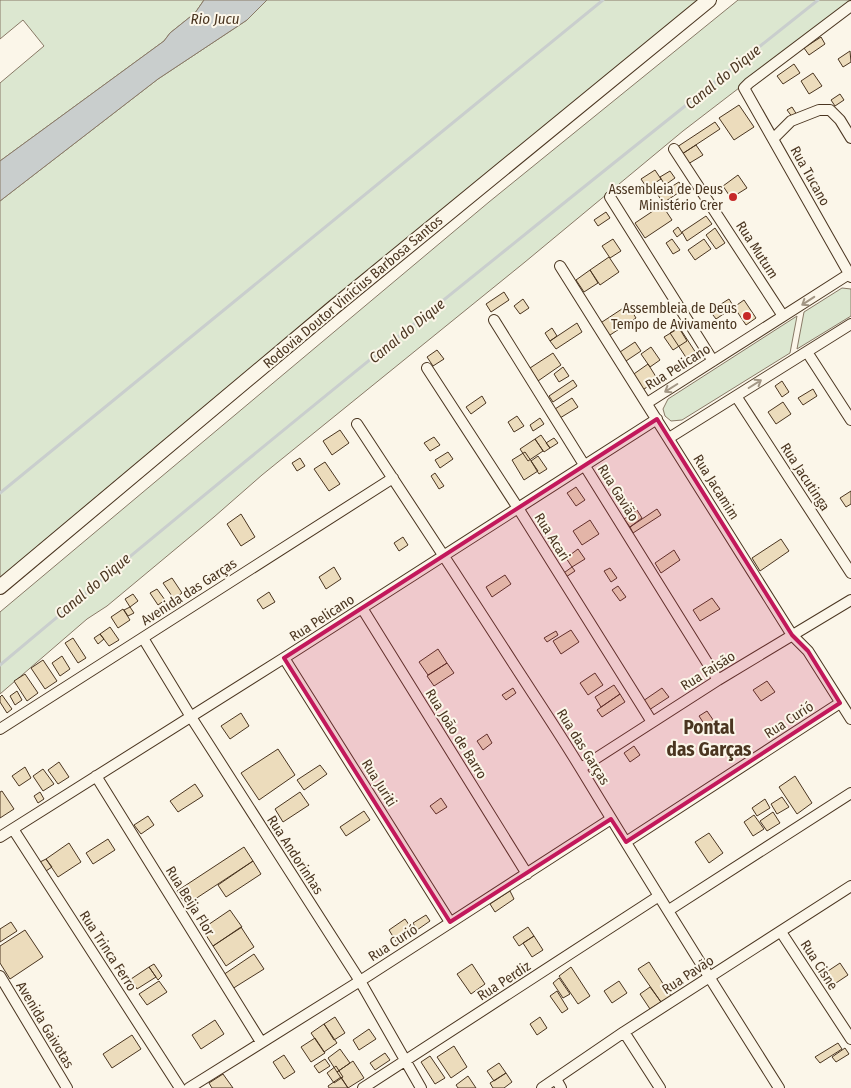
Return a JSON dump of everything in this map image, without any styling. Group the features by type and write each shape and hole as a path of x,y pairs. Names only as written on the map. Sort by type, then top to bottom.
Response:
{"main road":[{"name":"Rodovia Doutor Vinícius Barbosa Santos","path":"0,588 334,307 709,0"}],"street":[{"name":"Rua Tucano","path":"850,276 744,88 851,6"},
{"path":"773,139 791,122 819,110 830,110 840,120 851,138"},
{"name":"Rua Mutum","path":"674,149 784,316"},
{"path":"610,197 714,361"},
{"name":"Rua Jacamim","path":"560,266 792,635 808,651 851,720"},
{"name":"Rua Pelicano","path":"647,403 850,276"},
{"name":"Rua Gavião","path":"494,320 718,680"},
{"path":"669,438 851,324"},
{"path":"807,352 851,420"},
{"name":"Rua Acari","path":"427,368 518,508 652,722"},
{"name":"Rua Jacutinga","path":"736,396 851,573"},
{"name":"Rua Pelicano","path":"0,837 657,419"},
{"name":"Rua das Garças","path":"357,424 581,768 610,819 669,910 709,978 779,1088"},
{"name":"Avenida das Garças","path":"0,729 393,478"},
{"name":"Rua Faisão","path":"581,768 718,680 851,600"},
{"name":"Rua João de Barro","path":"362,608 527,874"},
{"name":"Rua Andorinhas","path":"143,638 191,717 360,981 422,1088"},
{"name":"Rua Juriti","path":"284,658 450,922"},
{"name":"Rua Curió","path":"626,842 840,703"},
{"name":"Rua Beija Flor","path":"96,776 261,1042"},
{"path":"669,910 851,793"},
{"name":"Rua Curió","path":"189,1088 360,981 610,819"},
{"name":"Rua Trinca Ferro","path":"13,829 180,1088"},
{"name":"Rua Pavão","path":"542,1088 558,1084 624,1032 851,886"},
{"name":"Rua Perdiz","path":"363,1088 659,896"},
{"name":"Rua Cisne","path":"781,932 851,1039"},
{"name":"Avenida Gaivotas","path":"0,976 67,1088"},
{"path":"624,1032 660,1088"}],"highlighted area":[{"path":"657,419 792,635 808,651 840,703 626,842 611,819 450,922 284,658"}],"green space":[{"path":"0,0 204,0 195,13 170,33 164,41 0,161 0,83 44,46 23,20 0,39"},
{"path":"267,0 709,0 0,588 0,201 158,79 247,20"},
{"path":"738,0 851,0 851,2 683,131 262,475 107,606 87,619 0,694 0,612 489,202"},
{"path":"842,288 851,289 851,316 797,349 804,312"},
{"path":"797,316 790,353 682,420 671,421 665,416 663,409 668,399"}],"water":[{"name":"Rio Jucu","path":"204,0 267,0 247,20 158,79 0,201 0,161 164,41 170,33 195,13"}],"building":[{"path":"821,37 825,44 809,55 804,48"},
{"path":"850,51 851,62 843,67 838,59"},
{"path":"794,64 800,73 783,84 777,76"},
{"path":"813,73 822,86 809,94 801,81"},
{"path":"840,94 844,100 835,106 831,100"},
{"path":"739,105 754,127 734,140 719,118"},
{"path":"792,107 797,115 793,118 787,110"},
{"path":"715,122 720,129 682,154 677,147"},
{"path":"696,145 703,155 688,164 682,154"},
{"path":"655,170 661,179 647,188 641,179"},
{"path":"670,171 675,178 665,185 660,177"},
{"path":"738,175 747,188 731,198 723,186"},
{"path":"679,182 684,189 663,203 658,195"},
{"path":"662,205 672,220 645,238 635,223"},
{"path":"606,212 610,218 598,226 594,220"},
{"path":"706,216 712,224 687,241 682,232"},
{"path":"678,227 682,233 677,237 673,231"},
{"path":"715,228 725,243 716,249 706,235"},
{"path":"613,239 621,251 610,258 602,246"},
{"path":"672,239 680,250 673,254 666,243"},
{"path":"704,239 711,249 695,260 688,250"},
{"path":"609,257 619,272 600,285 590,270"},
{"path":"590,270 598,283 584,292 576,280"},
{"path":"504,292 509,300 491,312 486,304"},
{"path":"523,299 529,308 520,314 514,306"},
{"path":"729,299 734,307 716,319 710,311"},
{"path":"744,300 756,318 746,325 734,307"},
{"path":"628,305 636,318 607,337 599,324"},
{"path":"577,323 582,332 556,349 550,341"},
{"path":"679,327 698,356 689,362 670,333"},
{"path":"552,328 557,336 550,341 545,333"},
{"path":"679,328 687,341 673,350 664,337"},
{"path":"635,342 641,351 623,363 617,354"},
{"path":"651,347 660,360 650,367 641,354"},
{"path":"437,350 444,359 433,366 427,357"},
{"path":"553,353 561,365 538,381 530,368"},
{"path":"648,364 658,380 641,391 631,376"},
{"path":"563,367 569,376 559,382 554,374"},
{"path":"573,380 577,386 553,402 549,396"},
{"path":"782,381 789,392 782,397 775,386"},
{"path":"813,389 817,396 803,405 798,398"},
{"path":"482,396 486,403 471,414 466,407"},
{"path":"572,398 578,407 560,418 555,409"},
{"path":"783,402 791,414 776,424 768,412"},
{"path":"517,416 524,426 514,432 508,422"},
{"path":"540,418 544,424 533,431 530,425"},
{"path":"340,430 349,443 332,455 323,441"},
{"path":"541,435 550,448 544,452 535,439"},
{"path":"434,437 440,445 430,451 424,443"},
{"path":"554,438 558,443 550,448 546,443"},
{"path":"535,439 543,451 528,461 520,449"},
{"path":"448,452 453,459 440,468 435,460"},
{"path":"525,452 538,471 524,480 512,460"},
{"path":"538,456 547,469 539,474 531,461"},
{"path":"300,458 305,466 297,471 292,463"},
{"path":"325,462 340,484 329,491 314,469"},
{"path":"435,473 444,486 439,489 431,476"},
{"path":"576,487 585,500 576,506 567,493"},
{"path":"851,491 851,504 846,507 840,498"},
{"path":"657,509 661,515 633,533 630,527"},
{"path":"637,510 642,518 630,527 624,519"},
{"path":"241,514 255,537 241,546 227,524"},
{"path":"590,520 599,534 582,545 573,531"},
{"path":"403,537 408,545 399,551 394,543"},
{"path":"781,539 789,551 760,571 752,558"},
{"path":"578,549 585,559 572,567 566,558"},
{"path":"674,550 680,560 661,573 655,563"},
{"path":"334,567 341,579 326,589 319,577"},
{"path":"572,567 575,571 563,579 561,575"},
{"path":"610,568 617,578 611,582 604,571"},
{"path":"505,575 511,584 492,597 486,587"},
{"path":"172,578 182,593 174,599 163,583"},
{"path":"618,586 626,597 620,601 612,590"},
{"path":"157,589 165,600 158,605 150,593"},
{"path":"269,592 275,602 263,609 257,600"},
{"path":"133,594 138,601 130,607 125,599"},
{"path":"712,598 720,609 700,621 693,610"},
{"path":"130,607 134,613 128,616 124,610"},
{"path":"123,609 130,620 118,628 111,617"},
{"path":"110,627 119,640 109,646 100,634"},
{"path":"571,630 579,642 561,654 553,641"},
{"path":"556,631 558,635 547,642 544,638"},
{"path":"100,634 104,639 98,644 94,638"},
{"path":"73,638 86,658 78,663 65,643"},
{"path":"438,649 447,663 428,675 419,662"},
{"path":"62,656 70,669 60,676 52,663"},
{"path":"43,660 57,681 45,689 31,668"},
{"path":"447,663 454,673 434,686 427,676"},
{"path":"595,673 603,685 588,695 580,683"},
{"path":"25,674 38,693 27,701 14,681"},
{"path":"767,681 775,692 761,701 753,690"},
{"path":"614,685 620,694 601,707 595,697"},
{"path":"513,688 516,693 506,700 502,695"},
{"path":"662,688 669,697 649,710 643,701"},
{"path":"17,691 22,700 15,705 10,696"},
{"path":"620,694 625,702 602,717 597,710"},
{"path":"2,695 12,709 7,713 0,702"},
{"path":"707,711 718,727 710,733 699,716"},
{"path":"241,713 249,726 230,739 221,726"},
{"path":"487,734 492,743 483,750 477,741"},
{"path":"634,746 640,755 630,762 624,753"},
{"path":"278,749 295,775 259,800 241,773"},
{"path":"59,762 69,777 58,784 48,770"},
{"path":"320,765 327,774 304,790 297,780"},
{"path":"25,767 31,778 19,786 12,776"},
{"path":"43,769 54,784 43,791 33,776"},
{"path":"795,776 812,803 797,814 779,787"},
{"path":"195,784 203,796 178,812 170,801"},
{"path":"2,791 14,809 0,818 0,792"},
{"path":"40,792 44,799 38,803 34,796"},
{"path":"300,792 309,805 283,822 275,809"},
{"path":"782,797 789,807 777,814 771,804"},
{"path":"441,798 447,807 436,814 430,806"},
{"path":"765,799 770,808 757,816 752,808"},
{"path":"364,811 370,820 346,836 340,827"},
{"path":"773,812 780,823 767,831 760,821"},
{"path":"754,815 764,829 753,836 744,822"},
{"path":"148,816 154,825 141,834 134,825"},
{"path":"709,833 723,853 709,863 695,842"},
{"path":"108,839 115,850 93,864 86,853"},
{"path":"69,843 81,862 58,877 46,859"},
{"path":"244,847 253,861 186,905 177,891"},
{"path":"46,859 52,867 46,871 40,862"},
{"path":"253,861 261,874 226,897 218,885"},
{"path":"510,891 514,899 495,912 490,904"},
{"path":"230,910 242,927 213,946 202,929"},
{"path":"426,915 430,921 417,930 413,923"},
{"path":"405,919 414,932 397,943 389,930"},
{"path":"11,922 17,931 0,942 0,929"},
{"path":"241,927 254,947 226,966 213,946"},
{"path":"528,927 534,936 519,946 513,937"},
{"path":"25,930 43,957 10,979 0,963 0,946"},
{"path":"534,936 543,950 532,957 523,943"},
{"path":"254,954 264,969 232,989 223,975"},
{"path":"649,962 671,996 661,1002 638,969"},
{"path":"840,963 848,975 830,987 822,975"},
{"path":"154,964 162,976 158,980 149,967"},
{"path":"472,964 485,984 471,994 457,974"},
{"path":"149,967 156,977 137,989 131,979"},
{"path":"571,967 590,996 578,1004 559,976"},
{"path":"559,978 570,994 563,998 553,983"},
{"path":"159,981 167,992 147,1005 139,994"},
{"path":"619,981 627,993 612,1003 604,991"},
{"path":"650,987 661,1002 650,1009 640,994"},
{"path":"557,991 568,1009 562,1013 550,996"},
{"path":"335,1017 345,1033 334,1040 324,1024"},
{"path":"540,1017 547,1028 537,1035 530,1024"},
{"path":"215,1020 224,1034 201,1049 192,1035"},
{"path":"324,1024 337,1043 324,1052 311,1033"},
{"path":"369,1029 376,1039 359,1050 353,1040"},
{"path":"132,1035 141,1049 112,1068 103,1054"},
{"path":"315,1038 325,1053 311,1062 301,1047"},
{"path":"838,1043 842,1049 820,1063 815,1057"},
{"path":"454,1046 467,1067 451,1078 437,1057"},
{"path":"845,1048 849,1054 836,1062 832,1057"},
{"path":"340,1049 350,1063 337,1072 328,1058"},
{"path":"385,1053 390,1060 375,1070 370,1063"},
{"path":"284,1055 295,1072 284,1079 273,1062"},
{"path":"430,1056 445,1078 435,1084 421,1062"},
{"path":"325,1059 330,1066 319,1073 314,1066"},
{"path":"353,1061 364,1078 348,1088 337,1072"},
{"path":"499,1063 506,1073 494,1081 487,1071"},
{"path":"336,1066 343,1077 334,1083 327,1073"},
{"path":"506,1073 512,1082 504,1088 493,1088 490,1083"},
{"path":"223,1074 233,1088 212,1088 209,1083"},
{"path":"468,1076 476,1088 458,1088 456,1085"},
{"path":"341,1077 348,1088 329,1088 328,1086"}],"waterway":[{"path":"0,493 603,0"},
{"name":"Canal do Dique","path":"0,665 407,330 818,0"}],"place":[{"name":"Assembleia de Deus Ministério Crer","path":"733,197"},
{"name":"Assembleia de Deus Tempo de Avivamento","path":"747,316"}],"district":[{"name":"Pontal das Garças","path":"709,738"}]}
